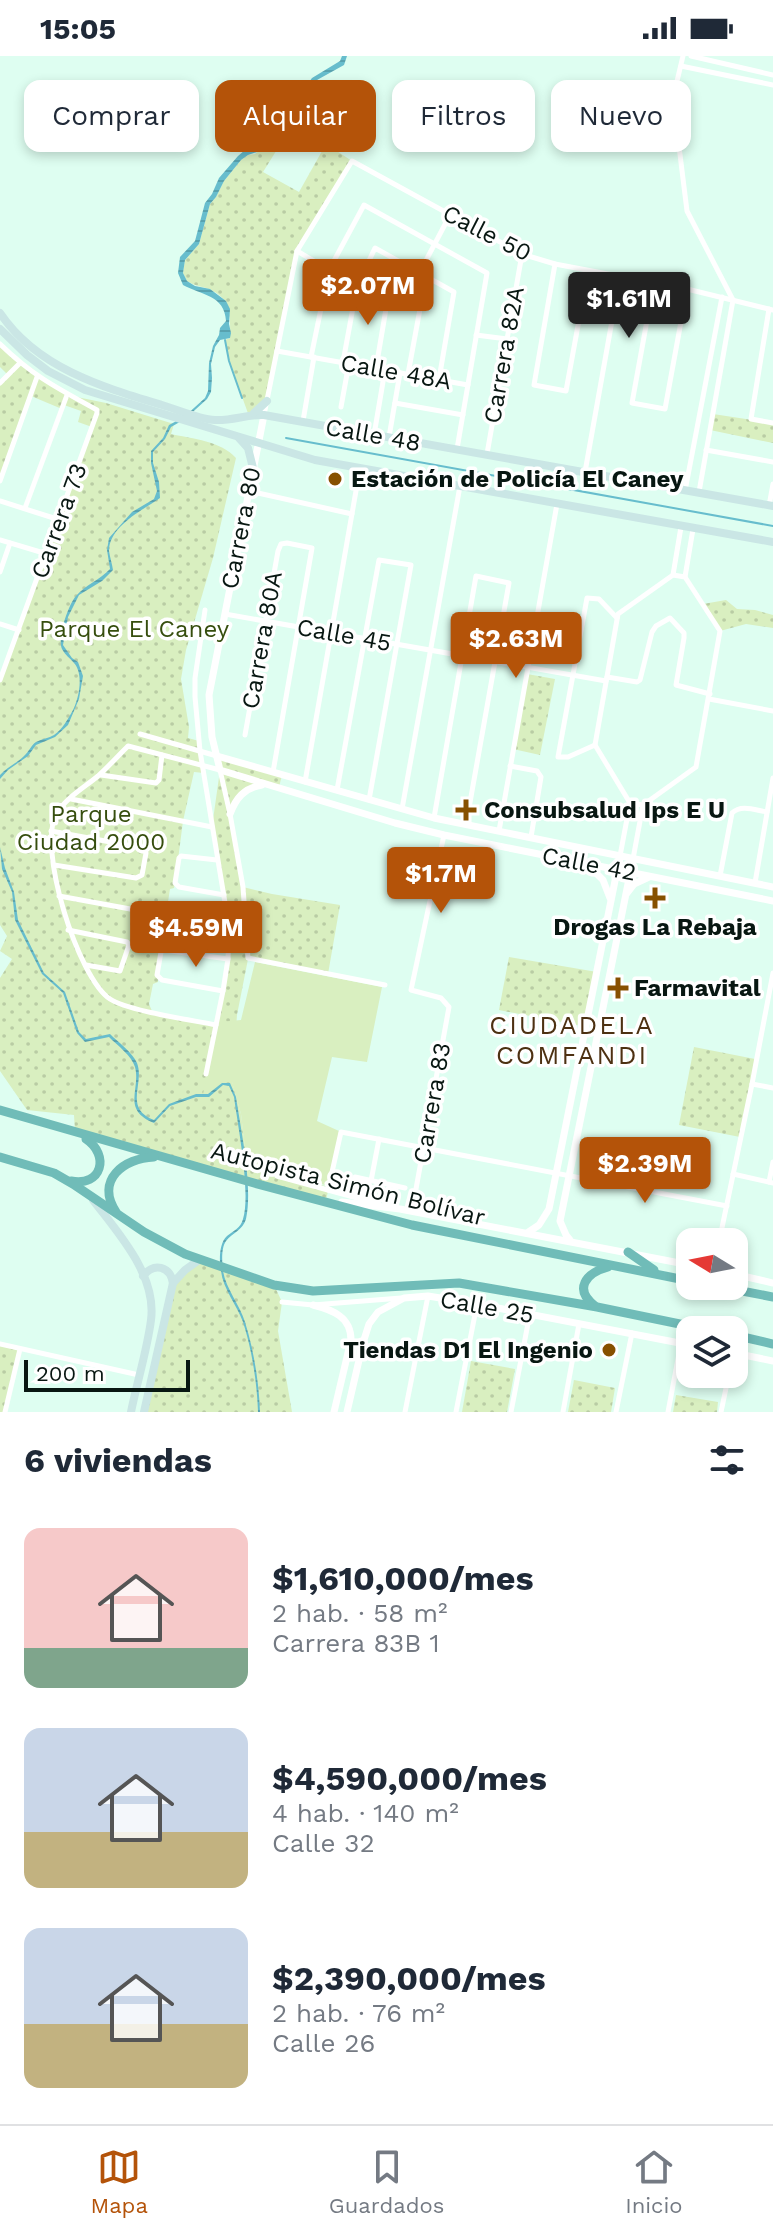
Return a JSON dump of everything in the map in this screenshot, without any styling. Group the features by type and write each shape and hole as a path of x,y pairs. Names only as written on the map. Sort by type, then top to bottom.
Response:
{"highway":[{"name":"Autopista Simón Bolívar","path":"0,1110 412,1225 676,1278"},
{"path":"0,1157 80,1182 90,1179 98,1170 100,1159 95,1146 75,1132"},
{"path":"125,1220 110,1200 115,1173 134,1160 162,1157"},
{"path":"54,1173 156,1240 203,1261 274,1285 313,1291 459,1283 676,1323"},
{"path":"628,1252 644,1265 672,1277"},
{"path":"597,1307 586,1296 586,1281 596,1270 611,1266"},
{"path":"748,1292 771,1296"},
{"path":"748,1338 773,1344"}],"main road":[{"name":"Calle 48","path":"0,313 48,371 85,390 211,425 238,437 315,460 773,542"},
{"name":"Calle 48","path":"0,329 30,352"},
{"path":"249,416 267,401"},
{"name":"Calle 48","path":"211,425 264,415 771,506"},
{"path":"238,437 248,448 253,468"},
{"path":"90,1195 120,1237 149,1290 151,1321 131,1412"},
{"path":"173,1283 185,1270 203,1261"},
{"path":"143,1276 151,1268 161,1267 170,1273 173,1283 144,1412"}],"street":[{"path":"683,56 673,98 687,211 733,300 699,493"},
{"path":"691,56 773,75"},
{"path":"681,66 773,85"},
{"name":"Calle 50","path":"352,161 522,254 555,264 654,282 771,309"},
{"name":"Carrera 80","path":"352,161 297,251 224,614 209,695 209,716 243,887 248,958 385,985"},
{"path":"303,422 329,270 364,205 487,273 457,450"},
{"path":"405,300 450,215"},
{"path":"341,407 357,286 375,248 454,292 439,379"},
{"path":"297,251 329,270"},
{"name":"Carrera 82A","path":"486,455 522,254"},
{"path":"555,264 534,385 566,391 588,271"},
{"path":"585,473 620,276"},
{"path":"654,282 632,403 665,409 687,289"},
{"path":"376,368 389,291 420,309 408,374"},
{"path":"685,491 722,297"},
{"path":"771,309 751,419 773,423"},
{"path":"476,335 507,339"},
{"path":"0,344 37,377 67,395 25,508"},
{"name":"Calle 48A","path":"277,351 468,385"},
{"path":"0,383 20,363"},
{"path":"374,435 385,370"},
{"path":"389,438 400,373"},
{"path":"0,481 37,377"},
{"name":"Carrera 73","path":"1,677 4,660 19,630 97,413 97,410 67,395"},
{"path":"395,403 463,415"},
{"path":"706,450 773,462"},
{"path":"305,782 360,468"},
{"path":"771,506 773,484"},
{"path":"402,810 460,486"},
{"path":"249,491 352,514"},
{"path":"0,501 60,520"},
{"path":"499,831 557,504"},
{"path":"673,575 681,527"},
{"path":"572,1241 560,1221 643,805 696,767 709,697 720,631 685,577 693,529"},
{"path":"0,540 47,554"},
{"path":"0,572 10,543"},
{"name":"Carrera 80A","path":"245,735 281,544 312,548 298,627"},
{"path":"337,791 379,560 411,565 369,800"},
{"path":"527,1233 539,1225 549,1209 630,803 595,745 617,618 621,611 673,575 685,577"},
{"path":"434,818 476,576 509,583 466,825"},
{"path":"595,745 568,757 558,757 587,598 599,599 617,618"},
{"name":"Carrera 80","path":"205,610 195,697 200,751 229,927 223,991 206,1074"},
{"name":"Calle 45","path":"224,614 528,668 637,682 652,632 670,618 684,633 676,685 709,697"},
{"path":"0,624 19,630"},
{"path":"273,772 298,627"},
{"path":"709,697 773,711"},
{"name":"Calle 42","path":"140,734 434,818 773,887"},
{"name":"Calle 42","path":"100,775 128,746 444,835 773,901"},
{"path":"162,755 156,783 100,775 56,813 51,831 59,896 68,930 99,988 109,999 216,1025"},
{"path":"510,766 533,769 539,773 541,781 531,838"},
{"path":"755,883 773,778"},
{"path":"230,814 243,793 254,786 266,784"},
{"path":"70,799 212,827"},
{"path":"630,803 643,805"},
{"path":"720,876 730,817 735,809 767,812"},
{"path":"51,831 145,850 142,875 139,877 54,865"},
{"name":"Carrera 83","path":"412,1211 449,1007 441,998 411,990 444,835"},
{"path":"217,860 181,856 175,883 177,886 224,895"},
{"path":"579,863 589,866 603,880 608,889 610,909"},
{"path":"625,899 634,884 651,877"},
{"path":"59,896 229,927"},
{"path":"68,930 127,942 129,945 120,971 86,965"},
{"path":"223,991 158,978 157,975 164,950 228,959"},
{"path":"722,1228 773,973"},
{"path":"590,1009 595,1014 602,1011"},
{"path":"585,1037 592,1034 596,1040"},
{"path":"752,1084 773,1088"},
{"path":"328,1190 341,1132 727,1206"},
{"path":"371,1181 379,1139"},
{"path":"733,1174 771,1182 773,1162"},
{"path":"277,1176 400,1209 676,1262"},
{"path":"355,1177 405,1188"},
{"path":"295,1194 367,1207 400,1209"},
{"path":"748,1277 773,1283"},
{"path":"405,1412 428,1296"},
{"name":"Calle 25","path":"282,1302 313,1305 428,1296 676,1342"},
{"path":"350,1412 369,1324 378,1312 404,1298"},
{"path":"456,1412 477,1304"},
{"path":"313,1305 329,1309 343,1318 351,1332 334,1412"},
{"path":"511,1412 530,1313"},
{"path":"563,1412 579,1324"},
{"path":"616,1412 632,1333"},
{"path":"351,1340 357,1334 362,1337 363,1343"},
{"path":"0,1344 139,1375"},
{"path":"5,1412 20,1349"},
{"path":"748,1356 773,1361"},
{"path":"668,1412 676,1382"},
{"path":"721,1412 726,1388"}],"green space":[{"path":"276,152 263,172 299,192 322,152 338,152 352,161 297,251 267,401 249,416 229,361 225,340 230,338 228,308 215,292 187,281 183,273 185,260 199,244 210,204 241,160 255,154"},
{"name":"Parque Ciudad 2000","path":"0,344 67,395 106,403 174,424 171,434 215,444 236,458 181,679 188,738 199,741 204,773 194,772 183,821 174,888 170,889 158,982 153,984 149,1004 152,1011 216,1025 223,991 229,927 212,827 220,770 217,756 282,775 279,787 262,785 249,790 230,814 243,887 340,905 328,974 248,959 237,1015 232,1081 241,1114 247,1164 329,1187 326,1200 75,1132 74,1115 27,1110 0,1071 0,978 12,959 0,951 7,936 0,925 0,680 92,427 78,422 81,411 64,405 62,409 31,396 0,481 0,383 8,375 0,367"},
{"path":"713,414 773,423 773,443 710,430"},
{"path":"726,600 737,609 773,615 773,628 746,624 720,631 703,604"},
{"path":"527,674 555,679 540,755 513,749"},
{"path":"509,957 597,972 587,1027 499,1010"},
{"path":"255,962 382,987 367,1062 332,1057 317,1121 339,1131 329,1186 247,1165 241,1114 232,1082 221,1081 203,1094 219,1022 241,1020"},
{"path":"694,1047 755,1059 740,1137 679,1125"},
{"path":"199,1260 274,1285 282,1302 278,1331 292,1412 144,1412 173,1283"},
{"path":"0,1344 20,1349 5,1412 0,1412"},
{"path":"471,1361 515,1369 507,1412 462,1412"},
{"path":"574,1380 615,1388 611,1412 568,1412"},
{"path":"676,1395 718,1402 717,1412 673,1412"}],"water":[{"path":"342,56 347,56 344,65 317,80 311,80 312,78 340,61"},
{"path":"243,152 257,152 241,160 224,181 210,204 199,244 185,260 183,273 187,281 210,289 226,301 230,309 230,338 220,340 215,347 211,364 211,392 185,419 171,427 153,452 160,498 121,526 110,542 113,570 79,595 68,617 63,645 78,662 83,676 79,699 68,725 55,737 36,745 28,756 0,779 0,775 24,756 34,743 57,733 73,710 79,693 79,673 61,644 70,607 80,592 110,569 107,550 109,538 132,512 154,499 157,491 151,451 163,438 169,425 184,417 205,398 208,391 209,363 220,328 226,321 225,312 211,297 183,285 178,273 180,257 195,241 205,203 219,178"},
{"path":"0,847 14,892 18,920 44,973 65,992 79,1032 86,1039 110,1034 135,1059 139,1071 139,1109 154,1120 169,1104 196,1094 208,1094 222,1083 230,1083 236,1097 243,1142 248,1206 245,1223 224,1244 223,1267 248,1333 256,1367 260,1412 246,1333 224,1284 220,1267 222,1243 243,1219 246,1193 234,1097 229,1086 223,1085 209,1097 196,1097 170,1106 154,1123 138,1112 134,1098 135,1067 131,1059 109,1037 85,1042 77,1033 63,993 42,974 15,920 12,892 2,869"}],"waterway":[{"path":"225,340 242,398"},
{"path":"286,438 773,526"}],"place":[{"name":"Estación de Policía El Caney","path":"335,479"},
{"name":"Consubsalud Ips E U","path":"466,810"},
{"name":"Drogas La Rebaja","path":"655,898"},
{"name":"Farmavital","path":"618,988"},
{"name":"Tiendas D1 El Ingenio","path":"609,1350"}],"district":[{"name":"CIUDADELA COMFANDI","path":"572,1040"}],"park label":[{"name":"Parque El Caney","path":"134,629"}]}
